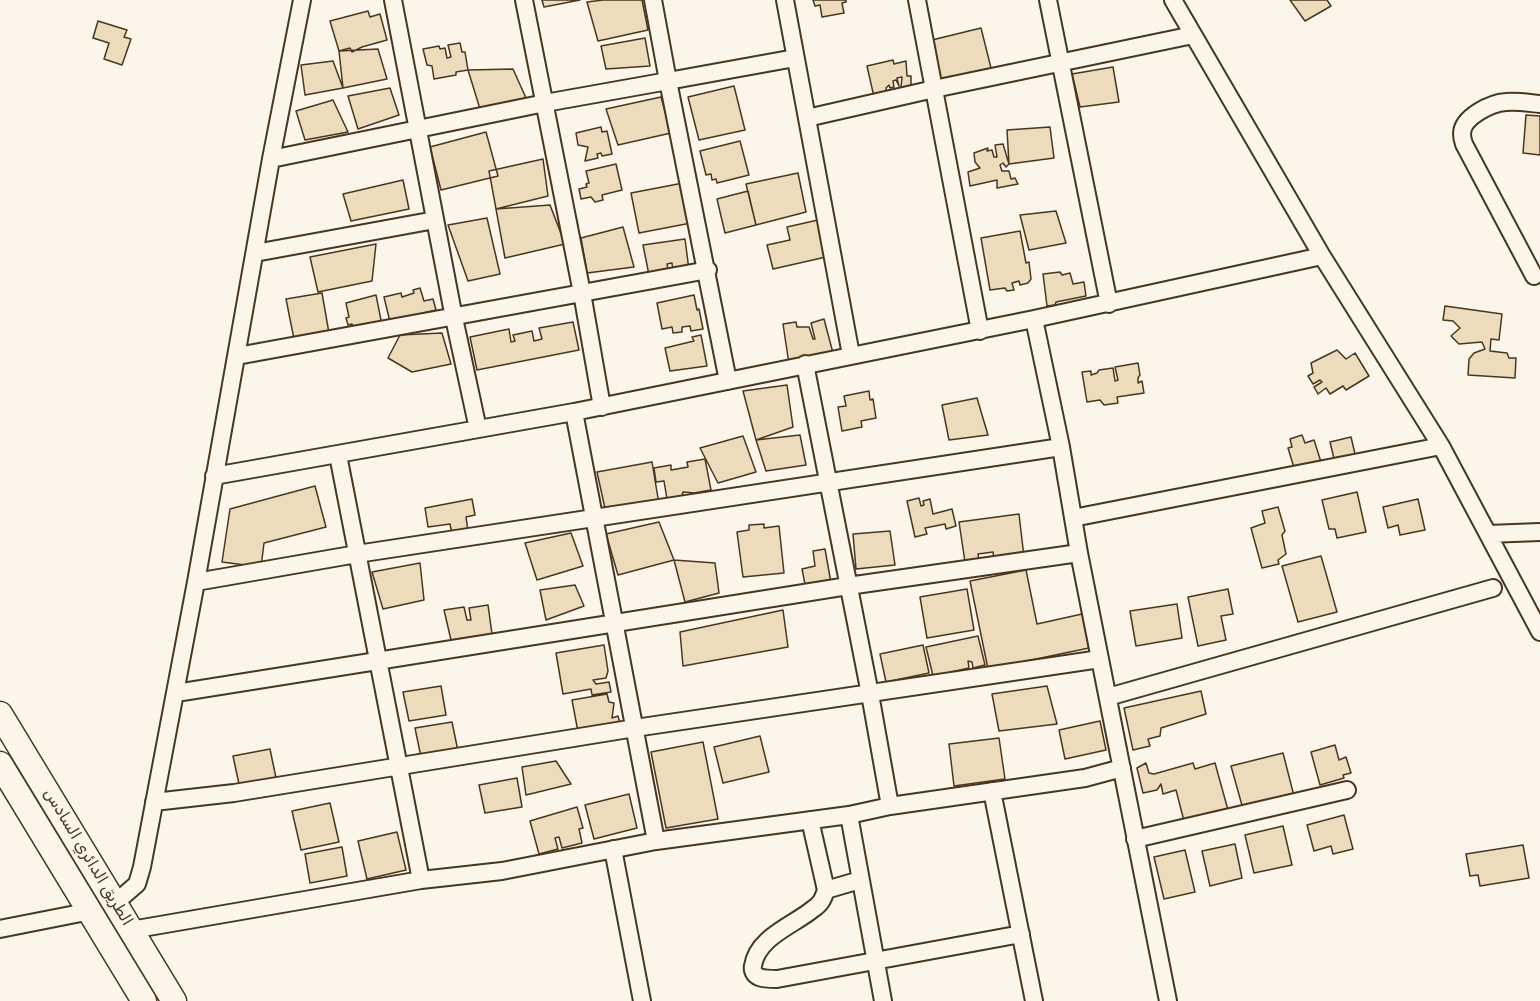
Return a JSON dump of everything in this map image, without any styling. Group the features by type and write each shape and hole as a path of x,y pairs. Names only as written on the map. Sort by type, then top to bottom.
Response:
{"highway":[{"name":"الطريق الدائري السادس","path":"0,714 174,1001"},
{"name":"الطريق الدائري السادس","path":"0,764 144,1001"}],"street":[{"path":"115,903 137,884 142,867 176,693 271,159 302,0"},
{"path":"393,0 454,318 478,429"},
{"path":"524,0 582,293 602,407"},
{"path":"653,0 708,270 728,381"},
{"path":"785,0 851,355"},
{"path":"917,0 980,331"},
{"path":"1048,0 1109,304"},
{"path":"1173,0 1322,256 1441,446 1540,632"},
{"path":"807,118 1193,35"},
{"path":"271,159 545,103 795,58"},
{"path":"1534,276 1464,144 1462,133 1467,123 1487,108 1504,102 1540,104"},
{"path":"255,253 435,220"},
{"path":"214,476 602,407 805,364 1034,320 1322,256"},
{"path":"237,356 708,270"},
{"path":"1034,320 1168,1001"},
{"path":"805,364 890,806"},
{"path":"574,412 656,841"},
{"path":"1073,518 1441,446"},
{"path":"196,582 593,517 1060,447"},
{"path":"338,455 421,880"},
{"path":"1488,534 1540,531"},
{"path":"176,693 848,586 1079,553"},
{"path":"1108,697 1493,588"},
{"path":"154,802 234,793 635,728 1100,659"},
{"path":"131,930 421,880 502,871 656,841 849,815 890,806 1085,778 1122,768"},
{"path":"1135,838 1347,790"},
{"path":"993,791 1034,1001"},
{"path":"849,815 883,1001"},
{"path":"810,820 826,890 823,901 813,910 770,937 755,957 752,968 759,977 777,979 1021,934"},
{"path":"613,849 642,1001"},
{"path":"826,890 860,880"},
{"path":"0,929 91,911"}],"building":[{"path":"542,0 580,0 544,7"},
{"path":"642,0 648,30 598,41 587,2"},
{"path":"813,0 846,0 842,3 844,13 822,17 820,5 815,6"},
{"path":"1290,0 1327,0 1331,6 1305,21"},
{"path":"368,11 370,17 380,14 387,40 352,52 350,48 339,51 330,21"},
{"path":"98,21 127,30 124,37 131,39 122,65 104,59 109,43 93,38"},
{"path":"981,28 991,68 939,80 932,40"},
{"path":"645,38 650,66 606,69 601,46"},
{"path":"460,43 462,52 465,52 468,70 434,79 432,66 427,65 423,49 439,46 440,49 445,48 447,58 451,57 448,45"},
{"path":"378,49 387,79 343,88 339,51"},
{"path":"893,60 894,64 906,61 907,76 911,76 911,87 901,87 902,77 897,78 899,86 896,80 893,81 894,87 890,88 889,85 886,88 887,94 874,97 867,66"},
{"path":"333,61 343,88 305,95 301,65"},
{"path":"1113,67 1119,102 1080,107 1072,74"},
{"path":"513,69 526,98 480,109 468,70"},
{"path":"734,86 745,130 699,140 688,97"},
{"path":"390,88 399,115 358,129 348,96"},
{"path":"661,97 671,133 618,145 606,109"},
{"path":"333,100 348,132 305,140 296,111"},
{"path":"1526,115 1540,116 1540,155 1523,153"},
{"path":"601,127 602,132 607,131 612,154 602,156 601,153 597,154 598,158 585,161 588,147 578,145 576,133"},
{"path":"1050,127 1054,158 1009,164 1007,130"},
{"path":"486,132 498,176 441,190 430,147"},
{"path":"740,141 749,175 717,183 716,179 712,180 711,174 706,175 700,151"},
{"path":"1003,144 1009,164 1006,167 1003,163 1000,165 1002,171 1009,171 1011,179 1015,178 1018,184 997,188 997,180 970,186 968,172 980,168 975,162 974,153 988,148 987,151 992,150 994,157 997,157 995,145"},
{"path":"543,159 548,196 496,209 489,171"},
{"path":"616,164 622,190 602,195 603,200 595,202 591,197 581,199 579,189 587,187 586,184 589,183 586,171"},
{"path":"798,173 806,212 756,225 746,184"},
{"path":"403,180 409,209 351,221 343,194"},
{"path":"683,183 691,223 639,233 631,193"},
{"path":"748,191 756,225 725,233 717,199"},
{"path":"550,205 565,244 505,258 496,209"},
{"path":"1056,211 1066,243 1029,250 1020,215"},
{"path":"487,218 500,274 468,281 448,225"},
{"path":"818,220 826,257 773,269 767,245 790,240 787,227"},
{"path":"623,227 634,267 587,273 581,238"},
{"path":"1020,231 1026,263 1029,262 1031,279 1028,283 1020,285 1019,281 1012,283 1014,290 1007,291 1005,288 990,290 981,238"},
{"path":"685,239 689,270 673,272 672,263 667,264 669,274 650,280 643,245"},
{"path":"376,244 372,281 318,292 310,257"},
{"path":"1060,272 1062,275 1070,273 1073,284 1084,282 1086,296 1047,306 1043,274"},
{"path":"420,288 424,301 433,299 436,310 420,314 421,318 390,322 384,297 401,293 402,297"},
{"path":"322,293 329,333 294,339 286,299"},
{"path":"376,295 382,325 354,330 352,324 348,325 346,303"},
{"path":"694,295 703,329 691,331 690,326 682,327 682,332 673,333 672,327 662,329 657,303"},
{"path":"1445,306 1502,314 1499,340 1491,339 1490,351 1507,353 1509,358 1516,358 1515,378 1468,375 1469,359 1474,353 1485,349 1482,342 1459,344 1451,336 1460,328 1453,321 1443,320"},
{"path":"824,319 833,353 789,364 783,324 796,322 797,327 809,327 815,339 811,323"},
{"path":"573,322 579,350 477,370 470,337 509,329 511,342 515,341 513,335 532,331 534,341 542,339 539,328"},
{"path":"442,333 451,364 412,372 388,358 400,335"},
{"path":"701,335 707,366 670,371 665,348 694,341 692,337"},
{"path":"1337,350 1346,359 1355,353 1369,376 1346,390 1343,386 1330,394 1326,388 1318,394 1314,387 1322,382 1320,380 1313,384 1308,376 1313,373 1311,363"},
{"path":"1138,363 1140,375 1138,383 1142,381 1144,393 1117,397 1118,403 1104,405 1100,400 1087,402 1082,372 1091,371 1091,375 1099,370 1113,368 1115,381 1118,380 1115,367"},
{"path":"787,385 793,427 756,440 743,391"},
{"path":"869,391 870,400 873,399 876,418 861,421 862,427 842,431 838,407 846,406 844,396"},
{"path":"977,398 988,435 949,440 942,405"},
{"path":"800,435 806,465 766,471 756,440"},
{"path":"1302,435 1305,443 1314,440 1321,462 1295,471 1288,448 1292,447 1290,439"},
{"path":"743,436 756,472 718,483 700,448"},
{"path":"1351,437 1356,458 1335,463 1330,442"},
{"path":"705,459 711,490 683,492 682,496 667,499 664,481 656,482 654,468 671,465 671,470 688,467 687,462"},
{"path":"652,462 659,504 606,513 597,472"},
{"path":"315,486 326,527 264,543 261,567 222,562 230,509"},
{"path":"1357,492 1366,532 1337,538 1335,529 1329,529 1322,500"},
{"path":"919,498 921,506 924,505 923,501 930,499 933,514 952,509 956,526 946,529 945,524 925,528 927,534 915,537 907,501"},
{"path":"472,499 475,515 466,517 468,531 452,534 450,524 428,527 425,508"},
{"path":"1418,499 1425,530 1400,535 1398,525 1388,528 1383,507"},
{"path":"1278,507 1285,531 1282,535 1286,554 1278,560 1279,564 1262,568 1251,528 1265,523 1262,511"},
{"path":"1019,514 1024,557 994,560 993,552 978,554 979,561 965,562 959,522"},
{"path":"659,522 674,560 618,575 606,534"},
{"path":"764,524 764,528 779,526 784,573 743,577 737,532 749,530 749,525"},
{"path":"890,531 895,565 856,569 853,534"},
{"path":"571,533 583,566 537,580 525,543"},
{"path":"825,549 831,583 810,586 809,583 805,584 802,569 815,566 813,551"},
{"path":"1321,556 1337,612 1298,622 1282,566"},
{"path":"674,560 715,563 719,593 685,602"},
{"path":"420,563 424,600 383,609 372,572"},
{"path":"1026,570 1037,624 1082,614 1089,648 988,669 970,581"},
{"path":"575,585 584,606 546,620 540,590"},
{"path":"967,589 974,630 927,638 920,597"},
{"path":"1228,589 1233,614 1221,616 1226,640 1198,646 1188,597"},
{"path":"1177,604 1182,638 1136,646 1130,611"},
{"path":"488,605 492,634 451,640 444,610 464,607 467,620 471,620 469,608"},
{"path":"783,610 788,647 683,666 680,632"},
{"path":"978,636 985,665 973,668 972,662 968,661 969,668 933,676 926,647"},
{"path":"604,645 608,671 606,678 593,680 596,684 609,682 611,692 592,695 591,689 563,694 556,653"},
{"path":"923,645 929,673 886,682 880,654"},
{"path":"441,686 446,715 409,721 403,692"},
{"path":"1047,686 1057,724 999,731 992,694"},
{"path":"1201,691 1206,714 1161,728 1160,736 1148,739 1150,746 1133,750 1124,708"},
{"path":"607,694 609,702 614,703 612,718 618,716 620,724 578,732 572,700"},
{"path":"1100,721 1106,750 1065,759 1059,730"},
{"path":"452,722 458,751 421,757 415,728"},
{"path":"760,736 769,772 723,783 714,747"},
{"path":"999,738 1005,779 954,786 949,744"},
{"path":"703,742 718,819 666,828 651,752"},
{"path":"1335,745 1339,760 1346,757 1351,773 1343,775 1344,778 1320,785 1311,752"},
{"path":"270,749 276,778 239,784 233,756"},
{"path":"1283,753 1294,796 1243,809 1231,766"},
{"path":"556,761 571,784 526,795 522,767"},
{"path":"1146,763 1149,773 1154,774 1193,763 1195,769 1215,763 1228,810 1184,821 1176,790 1163,794 1161,784 1157,790 1143,793 1137,768"},
{"path":"517,778 522,807 485,813 479,785"},
{"path":"629,794 637,828 594,839 585,805"},
{"path":"330,803 339,842 301,850 292,811"},
{"path":"577,807 583,828 579,829 582,843 562,848 559,837 555,838 558,849 539,854 530,821"},
{"path":"1344,815 1353,849 1333,854 1331,846 1314,851 1307,825"},
{"path":"1283,826 1292,865 1254,873 1245,835"},
{"path":"397,832 406,870 367,879 358,841"},
{"path":"1235,844 1242,878 1210,886 1202,851"},
{"path":"1523,845 1529,878 1480,886 1478,875 1470,876 1466,854"},
{"path":"342,847 347,876 310,883 305,854"},
{"path":"1185,850 1195,892 1164,899 1154,857"}]}
